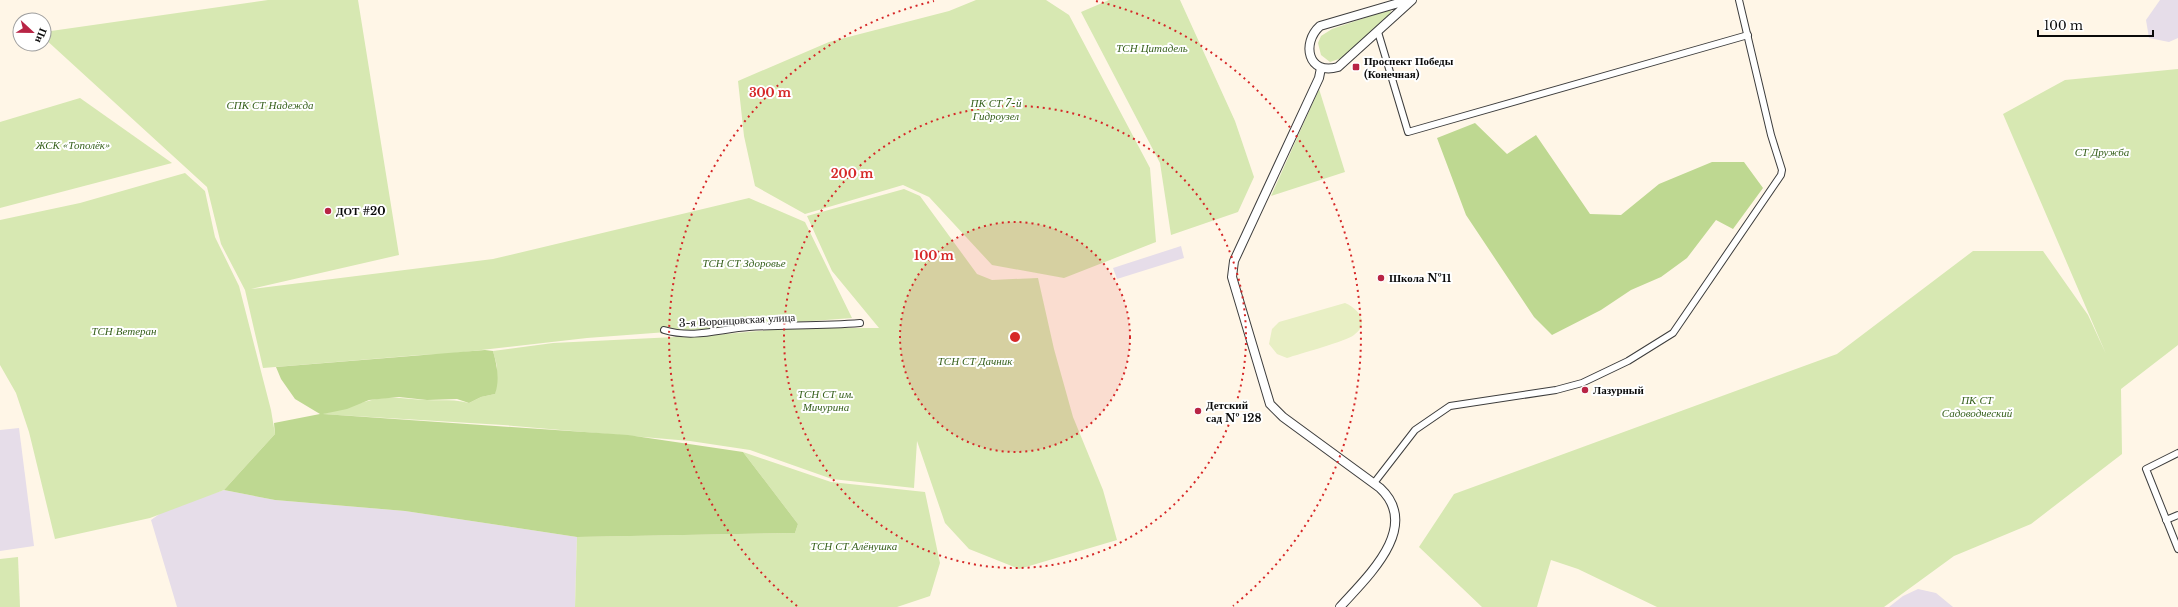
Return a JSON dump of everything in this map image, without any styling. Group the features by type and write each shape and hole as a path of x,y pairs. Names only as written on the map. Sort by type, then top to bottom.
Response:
{"street":[{"path":"1409,0 1320,26 1310,39 1309,49 1313,61 1321,68 1338,67 1412,0"},
{"path":"1374,483 1415,430 1450,406 1556,390 1582,383 1628,361 1673,333 1781,175 1782,170 1771,135 1739,0"},
{"path":"1378,32 1408,132 1748,35"},
{"path":"1321,68 1317,84 1234,261 1232,277 1270,404 1283,417 1374,483 1390,497 1393,502 1395,520 1394,531 1385,554 1379,563 1340,607"},
{"name":"3-я Воронцовская улица","path":"664,330 676,334 716,333 751,327 860,323"},
{"path":"2178,453 2146,469 2178,549"},
{"path":"2166,520 2178,515"}],"shaded area":[{"path":"2160,0 2178,0 2178,38 2169,42 2149,38 2146,20"},
{"path":"1181,246 1184,258 1117,279 1113,268"},
{"path":"19,428 34,546 0,551 0,430"},
{"path":"224,490 275,500 405,511 577,537 575,607 177,607 151,520 168,508"},
{"path":"1918,589 1936,593 1953,607 1889,607 1903,596"}],"green space":[{"path":"268,0 358,0 399,255 251,289 493,259 749,198 805,222 852,318 587,338 446,354 263,368 245,290 221,244 207,187 52,45 52,31"},
{"name":"ПК СТ 7-й Гидроузел","path":"976,0 1046,0 1069,15 1150,168 1156,242 1064,278 992,265 929,197 903,185 805,214 755,186 744,136 738,81 829,42 949,11"},
{"name":"ТСН Цитадель","path":"1109,0 1180,0 1235,121 1254,177 1238,212 1171,235 1160,163 1081,12"},
{"path":"1388,10 1391,11 1390,15 1342,58 1330,62 1321,55 1318,43 1321,36 1332,29"},
{"name":"ПК СТ Садоводческий","path":"2178,69 2178,345 2121,389 2122,454 2031,524 1954,556 1884,607 1657,607 1578,569 1551,560 1537,607 1482,607 1419,547 1454,494 1837,354 1973,251 2043,251 2088,315 2106,354 2003,114 2065,80"},
{"path":"1319,89 1345,172 1271,196"},
{"name":"ЖСК «Тополёк»","path":"80,98 172,163 0,208 0,122"},
{"path":"1475,123 1507,154 1536,135 1590,214 1621,215 1659,184 1712,162 1744,162 1763,188 1733,229 1716,220 1687,258 1661,277 1631,290 1601,310 1552,335 1534,317 1466,215 1437,138"},
{"name":"ТСН Ветеран","path":"185,173 205,191 215,237 239,286 271,410 275,434 224,490 150,518 55,539 29,432 16,393 0,365 0,220 80,203"},
{"path":"904,189 920,196 977,274 992,280 1038,278 1054,349 1073,417 1103,490 1117,540 1019,569 969,549 945,523 917,441 914,488 832,479 750,450 690,441 503,425 321,414 382,398 469,403 481,397 495,394 497,366 493,351 553,343 715,335 793,328 879,328 832,271 807,216"},
{"path":"1345,303 1355,309 1362,321 1359,330 1350,338 1287,358 1277,354 1269,344 1272,329 1279,322"},
{"path":"485,350 493,351 496,362 498,378 495,394 481,397 469,403 457,399 427,400 399,397 369,400 347,409 323,414 628,435 743,452 798,524 795,533 577,537 405,511 275,500 224,490 275,434 274,423 320,414 295,399 281,379 276,367"},
{"name":"ТСН СТ Алёнушка","path":"743,452 831,482 925,492 940,563 930,596 897,607 575,607 577,537 795,533 798,524"},
{"path":"18,557 20,607 0,607 0,559"}],"place":[{"name":"Проспект Победы (Конечная)","path":"1356,67"},
{"name":"ДОТ #20","path":"328,211"},
{"name":"Школа №11","path":"1381,278"},
{"name":"Лазурный","path":"1585,390"},
{"name":"Детский сад № 128","path":"1198,411"}],"park label":[{"name":"СПК СТ Надежда","path":"270,105"},
{"name":"СТ Дружба","path":"2102,152"},
{"name":"ТСН СТ Здоровье","path":"744,263"},
{"name":"ТСН СТ Дачник","path":"975,361"},
{"name":"ТСН СТ им. Мичурина","path":"826,400"}]}
